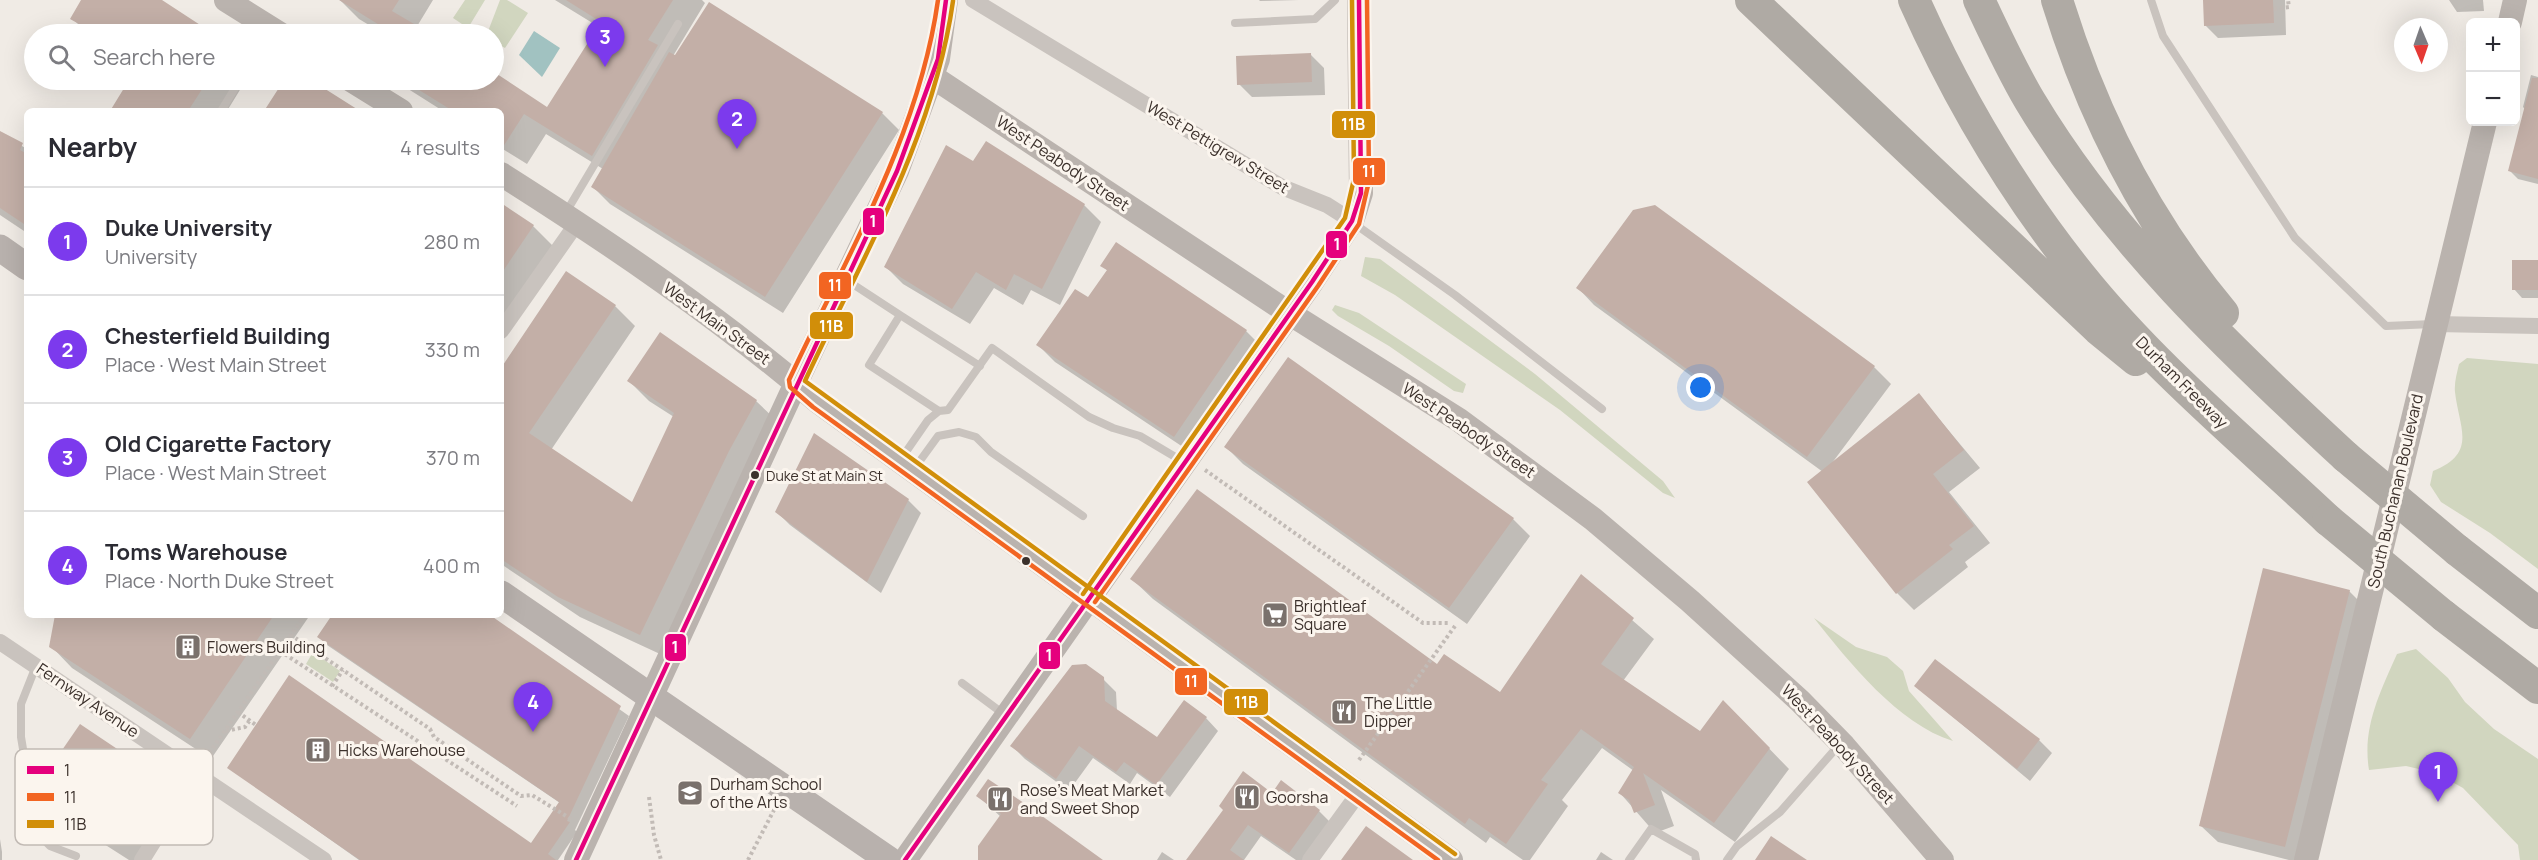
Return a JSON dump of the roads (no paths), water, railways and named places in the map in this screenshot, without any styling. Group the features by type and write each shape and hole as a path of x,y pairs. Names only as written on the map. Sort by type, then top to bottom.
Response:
{"highway":[{"path":"1751,0 2132,359 2167,370"},
{"name":"Durham Freeway","path":"1914,0 1966,108 2022,199 2081,277 2167,370 2328,520 2444,616 2538,688"},
{"path":"1979,0 2030,101 2092,192 2185,300 2262,378 2346,457 2457,550 2538,612"},
{"path":"2057,0 2104,125 2130,177 2177,252 2234,327 2262,378"}],"main road":[{"path":"226,0 260,24"},
{"path":"576,860 796,382 897,171 933,77 938,59 946,0"},
{"path":"905,860 1089,597 1193,465 1289,313 1352,221 1362,180 1359,0"},
{"path":"2511,18 2515,0"},
{"name":"West Peabody Street","path":"933,77 1289,313 1459,420 1593,519 1757,661 1841,743 1942,860"},
{"path":"367,90 396,108"},
{"name":"South Buchanan Boulevard","path":"2306,860 2484,126"},
{"name":"West Main Street","path":"504,176 571,219 770,360 817,401 1451,860"},
{"path":"0,248 24,265"},
{"path":"504,596 889,860"}],"street":[{"name":"West Pettigrew Street","path":"973,0 1282,187 1327,204 1352,221"},
{"path":"504,326 571,219"},
{"path":"2435,324 2538,326"},
{"name":"Fernway Avenue","path":"0,642 161,749"},
{"name":"Fernway Avenue","path":"213,784 324,860"},
{"path":"1310,860 1358,794"},
{"path":"142,860 151,845"}],"lane":[{"path":"1235,23 1315,19 1335,0"},
{"path":"2151,0 2163,36 2306,250 2386,326 2435,324"},
{"path":"571,219 678,24"},
{"path":"222,108 234,90"},
{"name":"West Pettigrew Street","path":"1352,221 1455,295 1602,409"},
{"path":"845,279 980,366"},
{"path":"900,315 869,365 939,411"},
{"path":"907,464 928,420 939,411 948,410 992,348 1089,417 1113,428 1140,436 1193,465"},
{"path":"907,464 938,436 959,432 976,437 991,452 1083,516"},
{"path":"23,749 21,704 36,666"},
{"path":"962,683 1006,715"},
{"path":"1727,860 1737,846 1780,812 1841,743"},
{"path":"1631,860 1652,829 1695,854 1696,860"},
{"path":"49,845 76,856"}],"water":[{"path":"534,31 560,48 542,77 519,55"}],"place":[{"name":"Old Cigarette Factory","path":"605,67"},
{"name":"Chesterfield Building","path":"737,149"},
{"name":"Duke St at Main St","path":"755,475"},
{"name":"Brightleaf Square","path":"1275,615"},
{"name":"Flowers Building","path":"188,647"},
{"name":"The Little Dipper","path":"1344,712"},
{"name":"Toms Warehouse","path":"533,732"},
{"name":"Hicks Warehouse","path":"318,750"},
{"name":"Durham School of the Arts","path":"690,793"},
{"name":"Goorsha","path":"1247,797"},
{"name":"Rose's Meat Market and Sweet Shop","path":"1000,799"},
{"name":"Duke University","path":"2438,802"}]}
